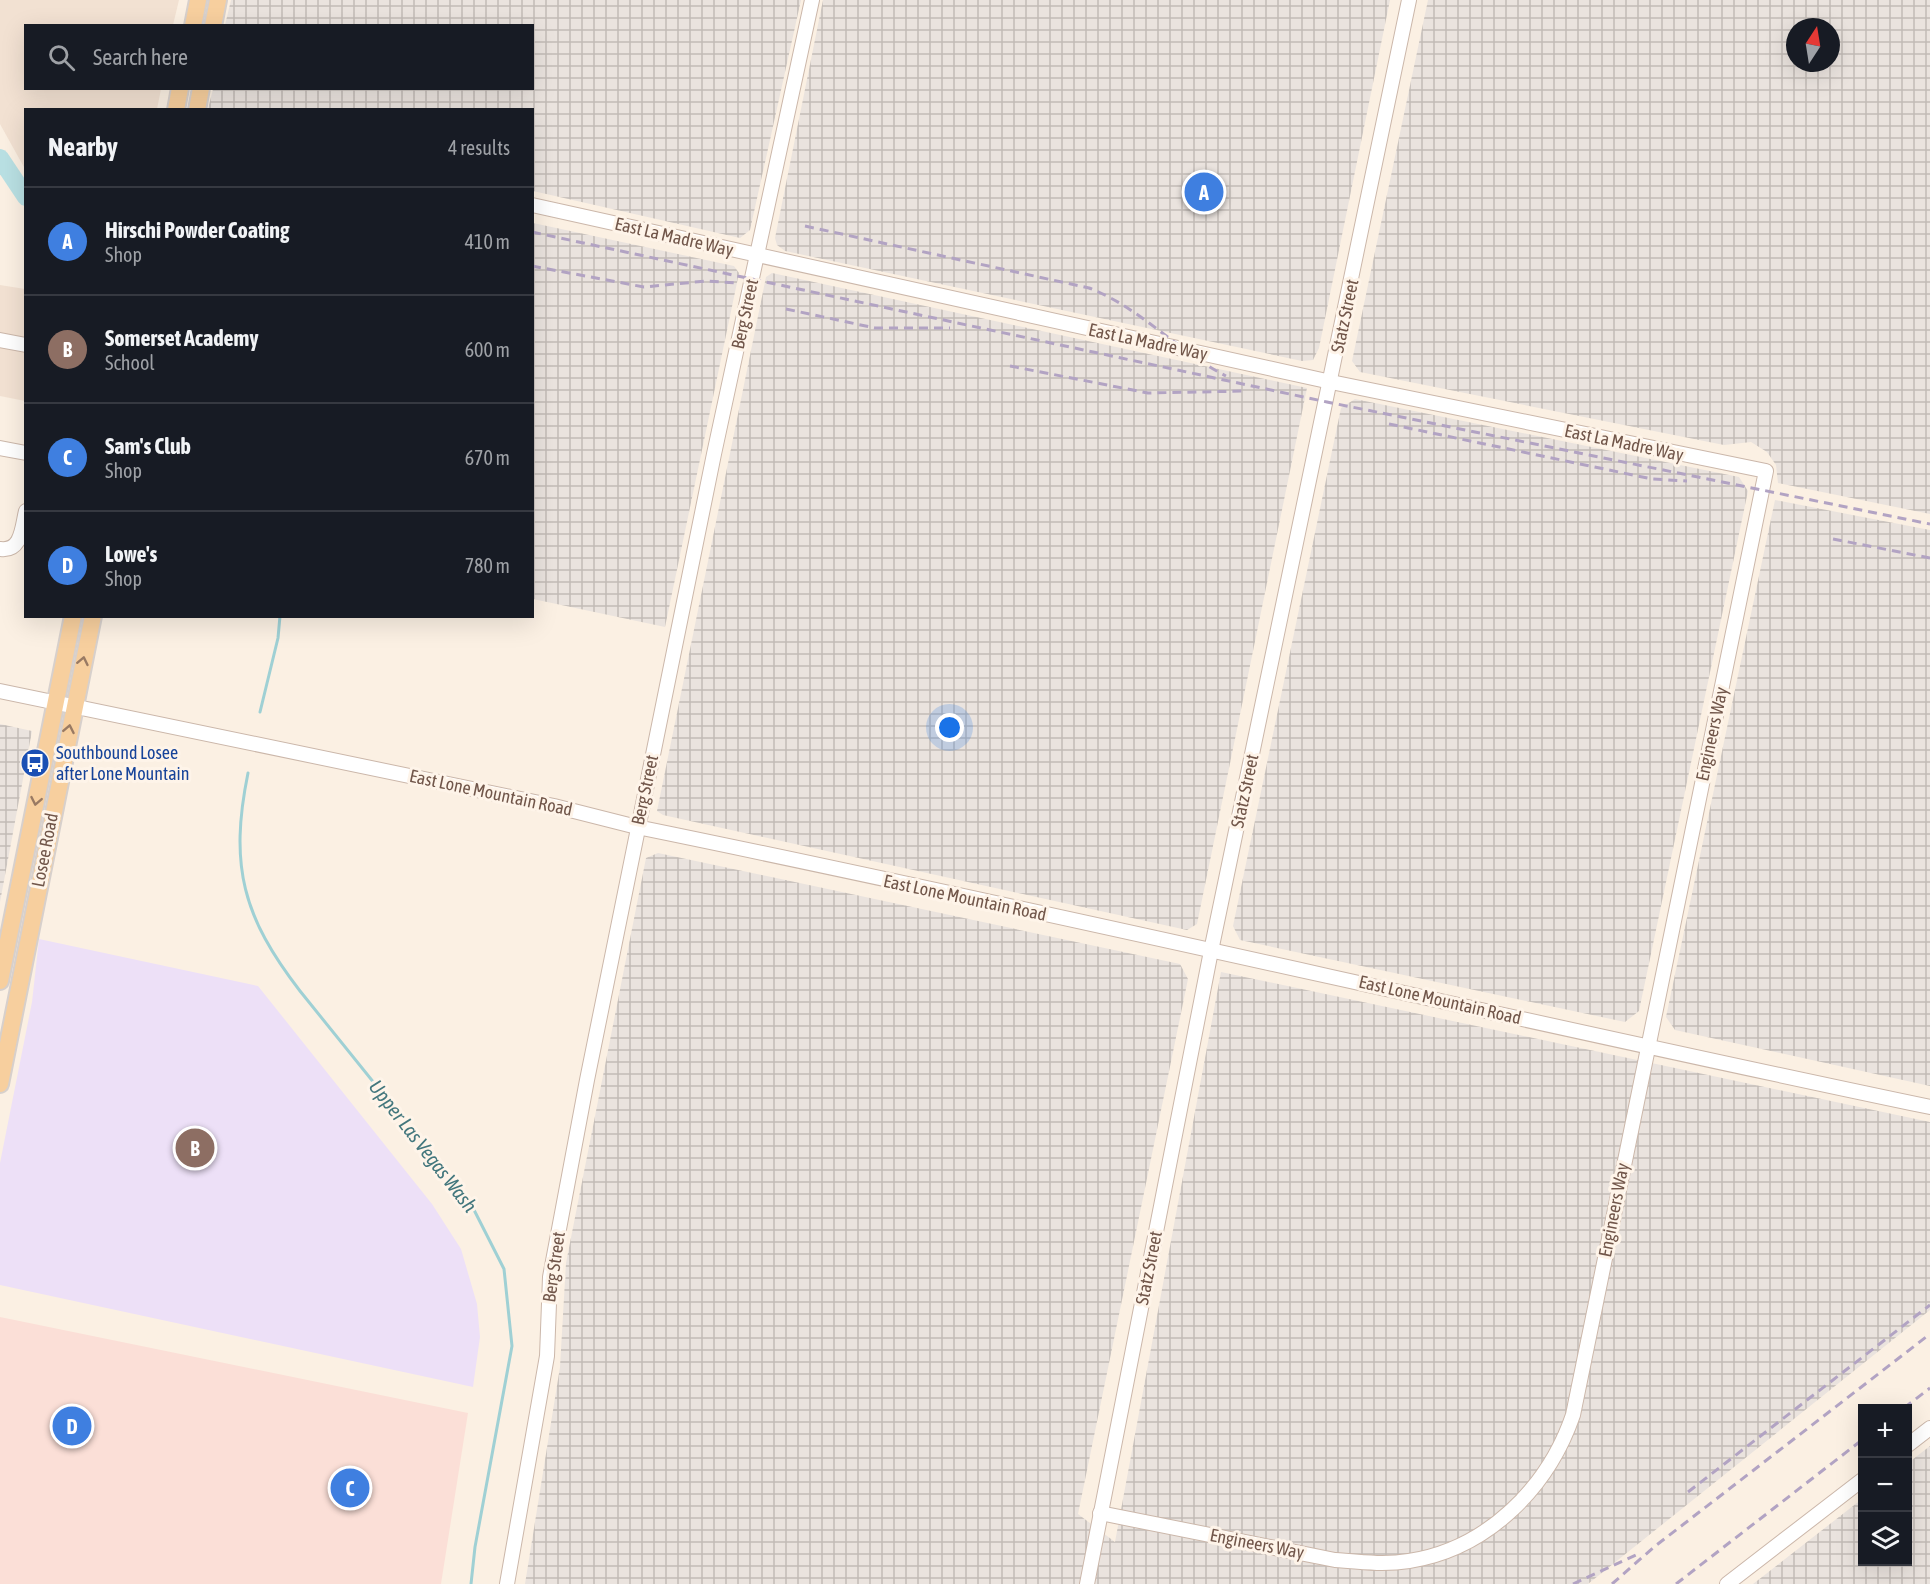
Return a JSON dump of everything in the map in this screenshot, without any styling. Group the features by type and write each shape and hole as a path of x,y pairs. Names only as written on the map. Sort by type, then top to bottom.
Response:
{"main road":[{"path":"193,24 198,0"},
{"path":"213,24 218,0"},
{"path":"176,108 180,90"},
{"path":"197,108 201,90"},
{"name":"Losee Road","path":"1,977 73,618"},
{"name":"Losee Road","path":"0,1084 93,618"},
{"path":"18,892 23,915 15,958 20,984"},
{"path":"1,977 9,989 2,1032 6,1055"}],"street":[{"name":"Berg Street","path":"507,1584 547,1356 550,1276 637,827 812,0"},
{"name":"Statz Street","path":"1087,1584 1211,951 1409,0"},
{"name":"East La Madre Way","path":"534,206 1331,382 1766,471"},
{"path":"0,340 24,345"},
{"path":"0,448 24,453"},
{"name":"Engineers Way","path":"1100,1513 1335,1560 1374,1564 1410,1561 1448,1550 1496,1525 1530,1493 1548,1470 1573,1415 1766,471"},
{"path":"7,548 21,534 24,521"},
{"name":"East Lone Mountain Road","path":"0,691 554,806 637,827 1930,1107"},
{"path":"1912,1442 1930,1428"},
{"path":"1727,1584 1858,1484"}],"shaded area":[{"path":"0,0 179,0 173,24 24,24 24,90 161,90 157,108 24,108 24,167 0,124"},
{"path":"231,0 801,0 750,230 740,238 534,191 534,108 208,108 213,90 534,90 534,24 225,24"},
{"path":"823,0 1390,0 1319,348 1313,360 1302,361 785,251 777,245 775,238"},
{"path":"1428,0 1930,0 1930,514 1778,483 1776,465 1767,452 1751,442 1724,445 1360,372 1352,361"},
{"path":"534,223 734,266 739,273 665,627 534,599"},
{"path":"772,273 1307,388 1197,924 1187,930 663,815 657,811 766,277"},
{"path":"0,285 24,289 24,401 0,396"},
{"path":"1355,399 1739,477 1748,491 1639,1011 1625,1022 1240,940 1233,926 1341,408"},
{"path":"1775,500 1930,530 1930,1086 1675,1030 1666,1017"},
{"path":"0,724 32,731 0,902"},
{"path":"658,853 1180,964 1188,979 1078,1514 1115,1542 1221,972 1930,1122 1930,1310 1588,1584 525,1584 560,1367 566,1263 646,858"},
{"path":"39,939 258,986 432,1204 461,1249 477,1304 480,1337 473,1387 0,1285 0,1163 32,1002"},
{"path":"0,1317 468,1413 441,1584 0,1584"},
{"path":"1930,1446 1930,1584 1753,1584 1858,1502 1858,1566 1912,1566 1912,1460"}],"waterway":[{"name":"Upper Las Vegas Wash","path":"0,158 24,194"},
{"name":"Upper Las Vegas Wash","path":"260,712 278,638 280,618"},
{"name":"Upper Las Vegas Wash","path":"248,773 242,806 241,863 253,914 265,939 300,991 470,1202 504,1269 512,1346 475,1547 471,1584"}],"railway":[{"path":"805,226 1089,288 1108,296 1191,355 1226,376"},
{"path":"534,232 1327,402 1930,524"},
{"path":"534,266 644,287 706,281 736,283"},
{"path":"786,309 875,328 950,328"},
{"path":"1010,366 1148,393 1246,391"},
{"path":"1389,424 1652,479 1687,481"},
{"path":"1833,539 1930,558"},
{"path":"1688,1492 1930,1305"},
{"path":"1612,1584 1654,1547 1930,1334"},
{"path":"1909,1404 1930,1388"},
{"path":"1676,1584 1858,1443"},
{"path":"1573,1584 1636,1555"}],"place":[{"name":"Hirschi Powder Coating","path":"1204,192"},
{"name":"Southbound Losee after Lone Mountain","path":"35,763"},
{"name":"Somerset Academy","path":"195,1148"},
{"name":"Lowe's","path":"72,1426"},
{"name":"Sam's Club","path":"350,1488"}]}
